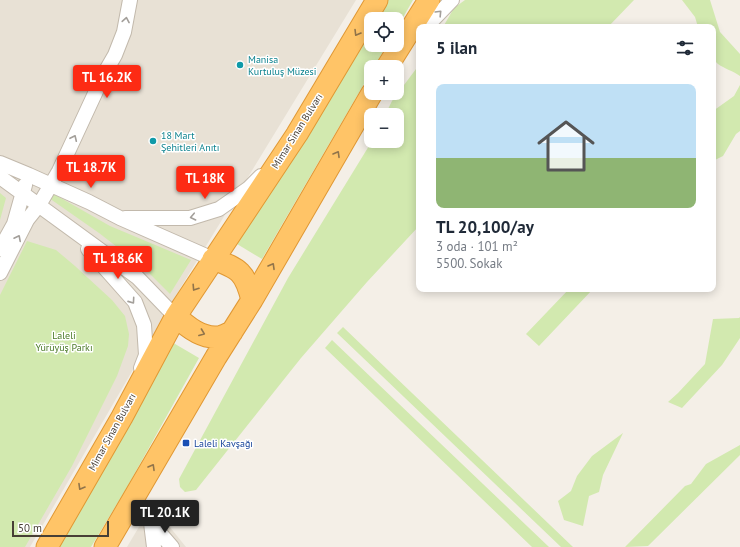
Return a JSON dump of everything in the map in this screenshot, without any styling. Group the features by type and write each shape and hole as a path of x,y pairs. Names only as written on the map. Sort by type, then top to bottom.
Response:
{"highway":[{"name":"Mimar Sinan Bulvarı","path":"213,259 297,134 377,0"},
{"path":"391,60 429,0"},
{"path":"105,547 216,357 252,300 368,100"},
{"path":"232,332 218,337 205,335 186,326 176,316 213,259 229,265 242,273 248,283 252,300"},
{"name":"Mimar Sinan Bulvarı","path":"47,547 122,417 176,316"}],"street":[{"path":"0,272 27,220 39,205 59,171 104,74 116,55 124,32 130,0"},
{"path":"429,24 452,0"},
{"path":"394,60 416,37"},
{"path":"120,218 190,218 219,210 248,188 282,157"},
{"path":"0,163 213,259"},
{"path":"0,249 14,224 22,193 29,175"},
{"path":"0,177 137,277 176,316"},
{"path":"70,229 135,302 144,325 146,355 122,417"},
{"path":"132,501 172,547"},
{"path":"151,524 154,547"}],"shaded area":[{"path":"0,0 356,0 181,287 30,547 0,547"},
{"path":"152,505 186,547 127,547"}],"green space":[{"path":"386,0 413,0 404,16 404,12 379,12"},
{"path":"465,0 634,0 611,24 445,24 454,8"},
{"path":"682,0 710,0 720,32 740,54 740,76 716,62 716,24 697,24 695,17"},
{"path":"364,36 364,52 383,52 378,60 364,60 364,84 262,259 237,244"},
{"path":"416,69 416,229 367,282 301,358 196,490 185,492 180,487 179,479 288,278 368,148 404,148 404,108 388,108 393,100 404,100 404,85"},
{"path":"740,85 740,131 736,134 723,156 716,160 716,109 734,96"},
{"path":"0,193 6,198 0,220"},
{"path":"52,193 110,226 191,260 170,294 143,267 99,233 49,198"},
{"name":"Laleli Yürüyüş Parkı","path":"27,241 56,250 112,300 125,316 129,334 128,346 117,376 72,466 25,547 0,547 0,295"},
{"path":"566,292 590,292 539,346 526,334"},
{"path":"740,317 740,338 722,365 682,408 668,402 705,364 713,319"},
{"path":"343,327 573,547 561,547 337,333"},
{"path":"332,340 549,547 532,547 325,348"},
{"path":"170,341 199,358 126,489 91,547 58,547"},
{"path":"623,433 603,475 599,492 589,496 583,526 564,520 558,501 571,491 577,476 592,456"},
{"path":"740,445 740,455 648,546 625,547 685,486 691,484 706,464"}],"place":[{"name":"Manisa Kurtuluş Müzesi","path":"240,65"},
{"name":"18 Mart Şehitleri Anıtı","path":"153,141"},
{"name":"Laleli Kavşağı","path":"186,443"}]}
